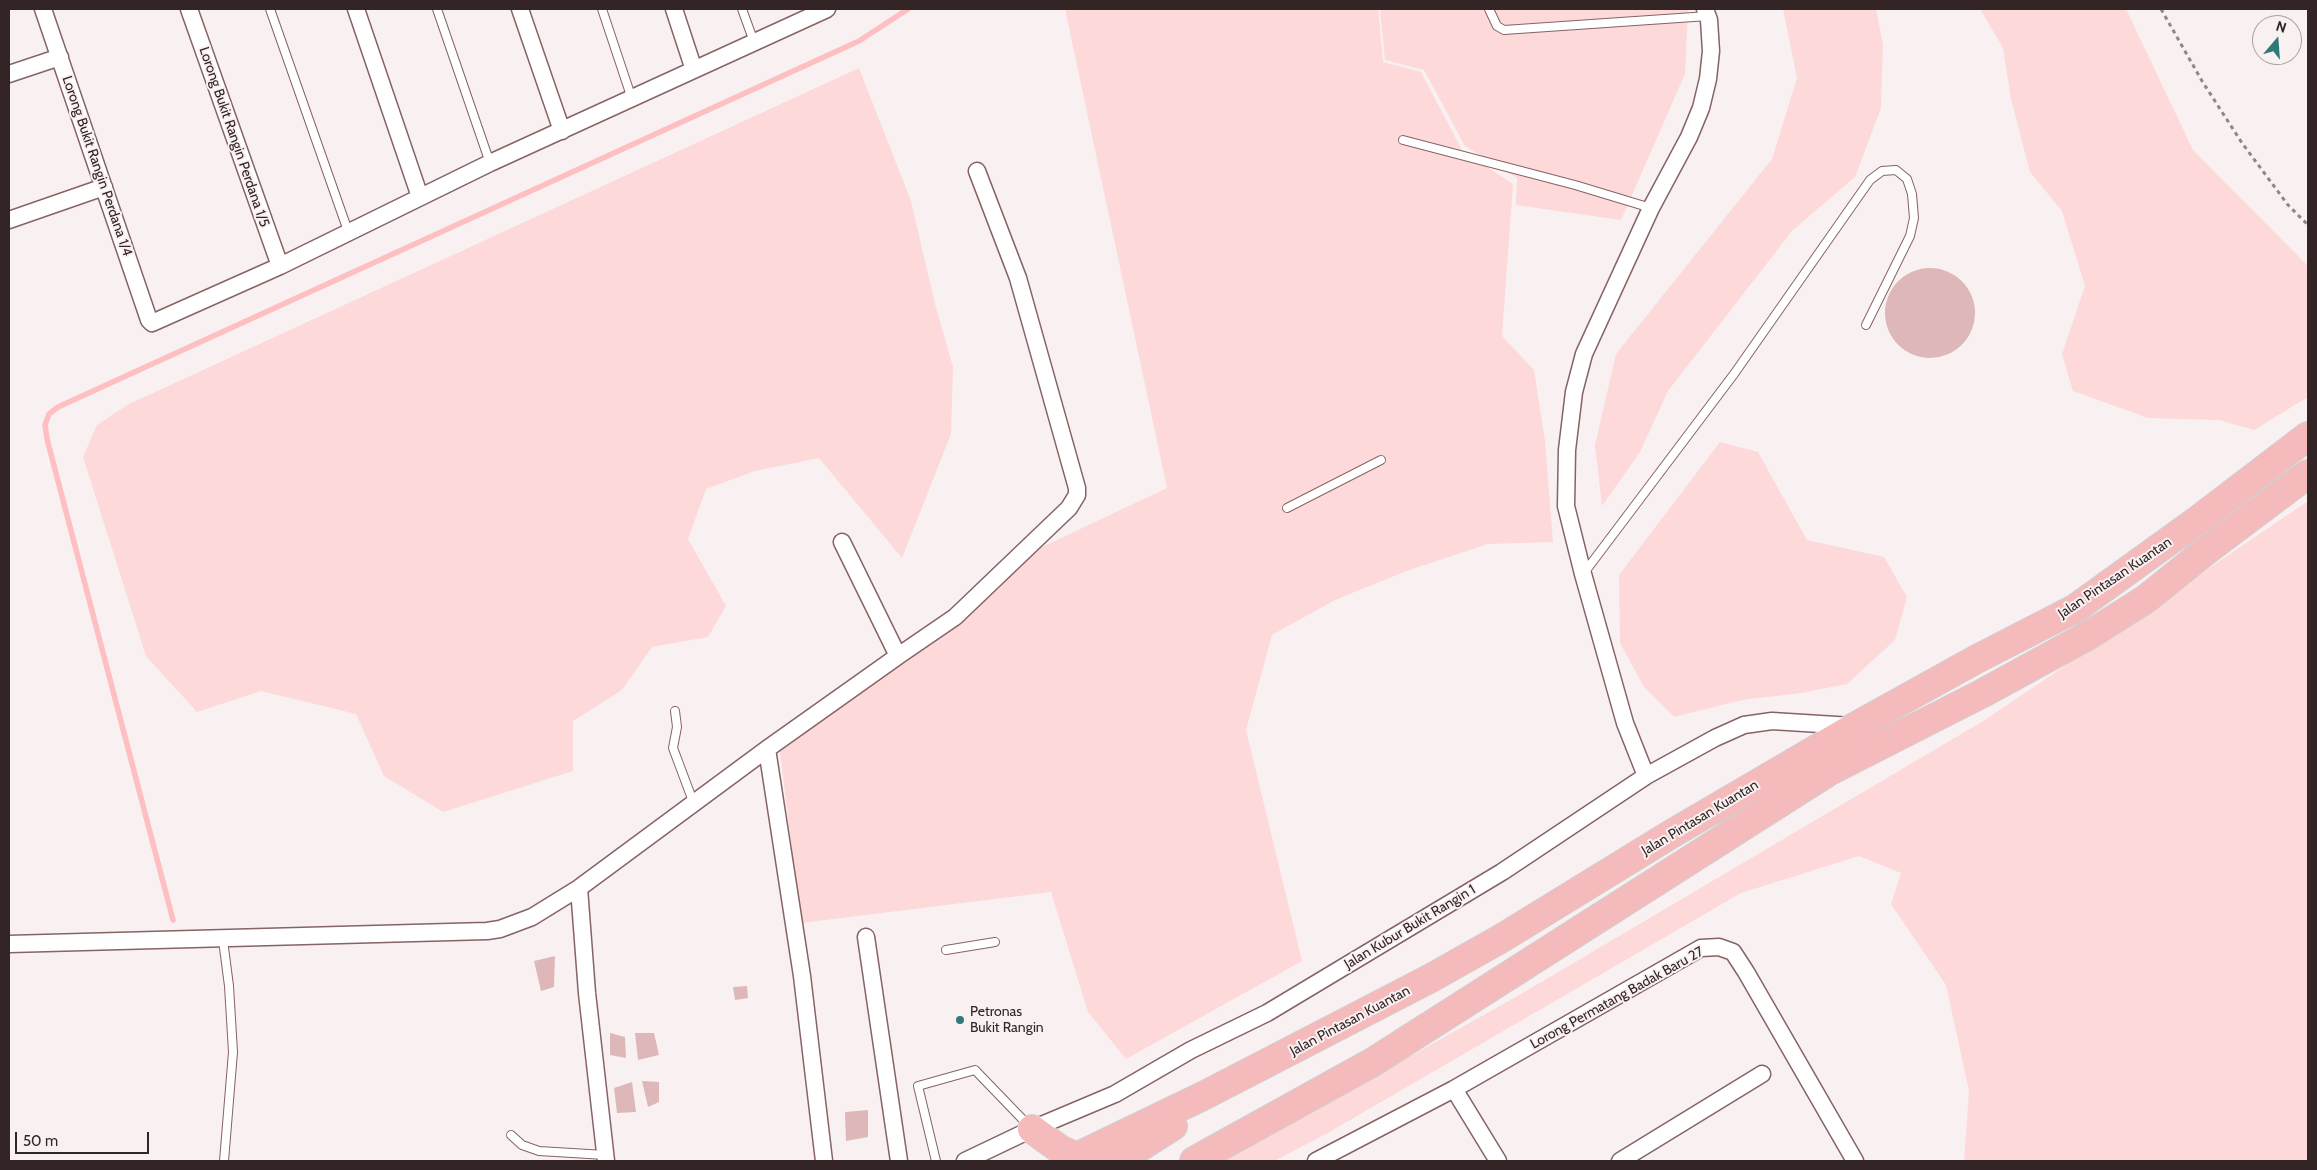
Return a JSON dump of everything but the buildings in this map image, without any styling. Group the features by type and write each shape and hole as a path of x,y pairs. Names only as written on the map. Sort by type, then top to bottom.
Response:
{"highway":[{"name":"Jalan Pintasan Kuantan","path":"1073,1159 1205,1095 1354,1019 1502,938 1673,833 1856,726 1975,660 2076,608 2198,520 2308,436"},
{"name":"Jalan Pintasan Kuantan","path":"1194,1161 1372,1062 1828,772 1983,693 2089,635 2146,599 2203,553 2308,474"},
{"path":"1118,1161 1173,1126 1205,1095"},
{"path":"1032,1129 1073,1159"}],"street":[{"name":"Lorong Bukit Rangin Perdana 1/4","path":"43,9 149,320 152,323 280,266"},
{"name":"Lorong Bukit Rangin Perdana 1/5","path":"189,9 280,266"},
{"path":"356,9 420,197"},
{"path":"520,9 562,131"},
{"path":"674,9 694,70"},
{"path":"280,266 490,163 632,99 818,11"},
{"path":"1646,776 1625,723 1566,506 1567,450 1574,392 1584,354 1651,208 1689,137 1701,108 1708,79 1711,51 1706,12"},
{"path":"9,74 60,57"},
{"path":"9,944 223,940 358,933 487,931 500,929 532,916 579,888 767,749 955,617 1069,508 1077,495 1077,488 1018,278 976,171"},
{"path":"9,220 104,187"},
{"path":"842,542 898,656"},
{"name":"Jalan Kubur Bukit Rangin 1","path":"965,1161 1032,1129 1115,1094 1192,1050 1267,1013 1502,872 1646,776 1715,738 1744,725 1772,721 1856,726"},
{"path":"767,749 802,976 824,1161"},
{"path":"579,888 605,1158"},
{"path":"866,937 899,1161"},
{"name":"Lorong Permatang Badak Baru 27","path":"1319,1160 1454,1089 1701,948 1719,947 1733,952 1746,972 1855,1161"},
{"path":"1620,1161 1762,1074"},
{"path":"1454,1089 1498,1161"}],"lane":[{"path":"270,9 348,231"},
{"path":"437,9 490,163"},
{"path":"602,9 632,99"},
{"path":"742,9 754,42"},
{"path":"1489,9 1497,26 1504,30 1706,12"},
{"path":"1403,140 1575,185 1651,208"},
{"path":"1583,574 1734,374 1870,180 1882,171 1896,170 1907,179 1912,194 1914,218 1910,236 1866,326"},
{"path":"1287,508 1381,460"},
{"path":"674,712 677,727 673,748 694,804"},
{"path":"223,940 229,986 233,1052 224,1161"},
{"path":"946,950 995,942"},
{"path":"936,1161 918,1086 975,1070 1032,1129"},
{"path":"510,1135 522,1145 539,1151 605,1158"}],"path":[{"path":"2161,9 2202,81 2242,143 2288,205 2308,225"}],"shaded area":[{"path":"1065,9 1378,9 1383,62 1421,72 1462,150 1513,184 1502,336 1534,370 1545,441 1553,542 1488,544 1409,570 1335,600 1272,635 1246,730 1302,961 1126,1059 1088,1012 1051,892 801,923 780,752 932,634 1006,564 1167,488"},
{"path":"1380,9 1688,9 1685,74 1621,220 1516,205 1517,178 1465,146 1424,70 1385,60"},
{"path":"1783,9 1876,9 1883,45 1881,108 1855,177 1792,231 1668,391 1640,452 1602,506 1595,445 1616,354 1772,159 1797,78"},
{"path":"1980,9 2126,9 2193,150 2308,266 2308,397 2254,430 2219,420 2148,418 2073,391 2062,354 2085,286 2062,211 2030,172 2011,99 2003,48"},
{"path":"859,68 911,201 935,304 953,367 951,434 902,558 819,458 755,471 706,489 688,539 726,606 708,637 652,647 622,690 573,721 573,771 443,812 384,776 356,714 261,691 197,712 146,656 83,457 97,425 127,405"},
{"path":"1720,442 1758,452 1807,540 1884,557 1907,597 1895,640 1847,684 1801,693 1742,700 1674,717 1644,687 1620,643 1619,575"},
{"path":"2308,501 2308,1161 1964,1161 1969,1091 1946,985 1891,904 1901,873 1859,856 1741,893 1326,1134 1274,1161 1224,1161 1521,994 1985,720"}],"waterway":[{"path":"173,920 47,439 45,425 49,414 58,407 859,41 908,9"}],"place":[{"name":"Petronas Bukit Rangin","path":"960,1020"}]}
